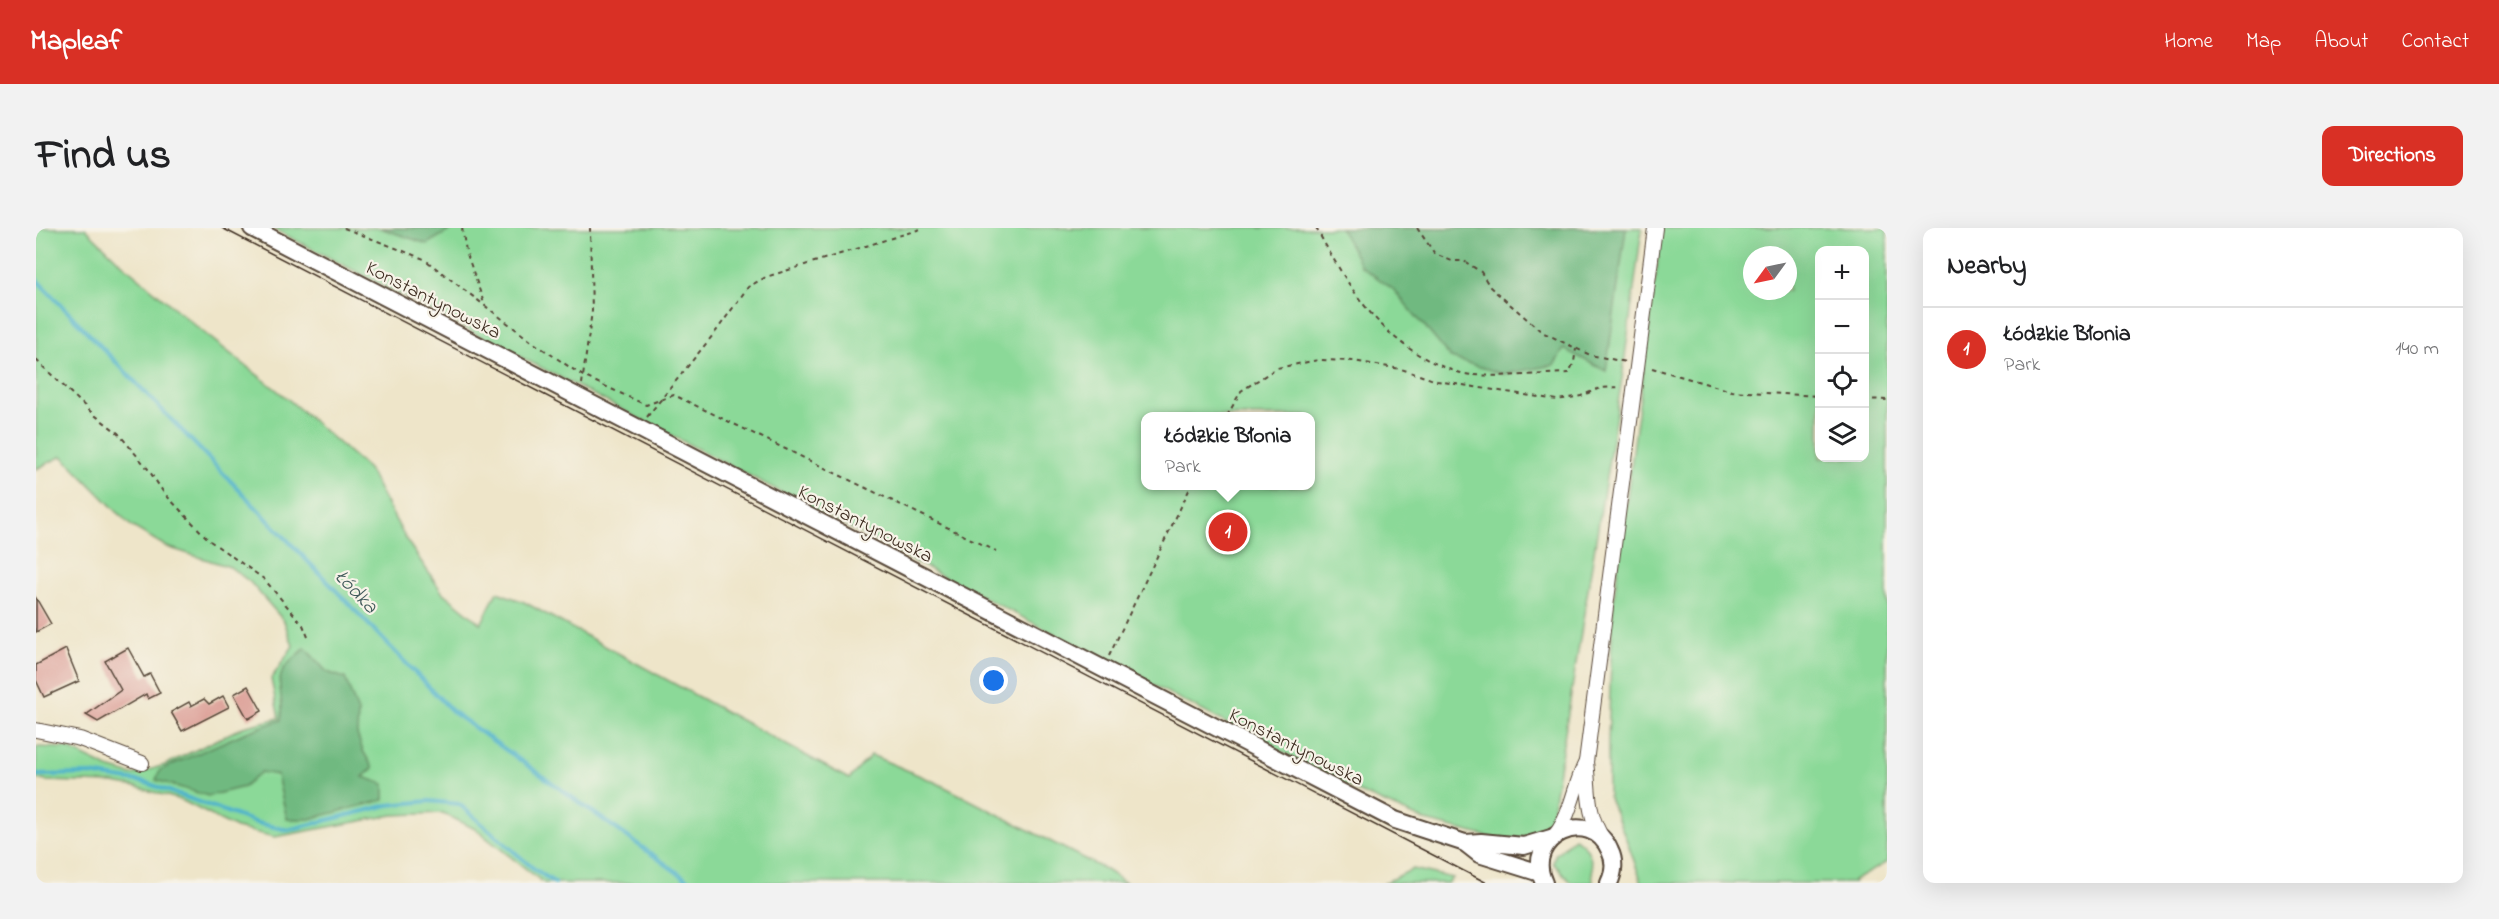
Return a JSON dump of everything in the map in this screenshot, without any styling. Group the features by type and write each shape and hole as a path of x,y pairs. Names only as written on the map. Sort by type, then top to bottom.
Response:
{"main road":[{"name":"Konstantynowska","path":"252,228 1395,820 1465,843 1479,854 1542,878"},
{"name":"Konstantynowska","path":"1465,843 1481,842 1524,846 1567,830 1579,828 1595,834 1604,841"},
{"path":"1542,878 1541,855 1554,836"},
{"path":"1604,841 1612,856 1611,882"}],"street":[{"path":"1604,841 1594,825 1589,806 1586,762 1655,228"},
{"path":"36,730 80,739 142,763"},
{"path":"1554,836 1564,824 1577,780 1586,762"}],"path":[{"path":"344,228 424,259 531,341 568,363 583,376 646,405 674,395 996,551"},
{"path":"462,228 466,251 485,306"},
{"path":"580,398 592,311 590,228"},
{"path":"637,428 748,287 766,277 924,228"},
{"path":"1316,228 1336,265 1370,315 1393,337 1443,368 1472,375 1569,373 1574,362 1576,348"},
{"path":"1417,228 1435,254 1452,261 1464,261 1481,272 1490,287 1542,332 1590,354 1637,364 1732,390 1815,396"},
{"path":"36,360 92,414 118,433 148,469 164,493 210,541 264,579 303,625 308,637"},
{"path":"1230,412 1241,391 1277,368 1318,360 1354,361 1401,369 1437,381 1557,400 1581,396 1600,388 1635,385"},
{"path":"1869,399 1887,400"},
{"path":"1102,669 1189,490"}],"green space":[{"path":"36,228 85,228 120,262 288,399 368,469 407,541 442,592 481,624 497,592 524,602 849,779 871,755 937,783 1106,870 1126,883 544,883 475,829 443,813 393,815 275,837 236,828 181,800 136,787 113,783 36,779 36,747 67,748 108,768 132,775 165,765 243,727 279,718 271,679 293,646 284,621 250,582 230,567 167,547 131,526 62,456 36,469"},
{"path":"272,228 1642,228 1623,372 1551,819 1537,831 1521,838 1501,840 1426,821 1357,791"},
{"path":"380,228 454,228 427,244"},
{"path":"1340,228 1626,228 1606,371 1564,349 1554,365 1503,374 1451,358 1394,290 1361,266"},
{"path":"1662,228 1887,228 1887,862 1853,881 1854,883 1642,883 1608,796 1613,605"},
{"path":"305,648 327,672 345,678 358,712 357,734 363,751 373,768 363,777 384,784 384,800 309,819 287,819 277,775 261,772 244,787 208,796 156,780 160,770 244,733 281,720 280,678 282,672"},
{"path":"1574,838 1585,846 1588,852 1592,864 1593,883 1572,883 1553,863 1555,855"},
{"path":"1413,869 1453,878 1448,883 1384,883"}],"building":[{"path":"36,598 51,624 36,632"},
{"path":"128,648 144,677 150,674 160,693 148,699 146,694 98,722 86,715 121,690 105,661"},
{"path":"66,649 79,681 44,697 36,680 36,665"},
{"path":"248,686 262,711 248,719 234,694"},
{"path":"223,696 229,707 182,731 171,712 189,702 191,706 204,699 209,704"}],"waterway":[{"name":"Łódka","path":"36,279 453,712 692,883"},
{"path":"36,775 90,774 144,782 257,823 288,830 388,805 429,801 459,804 533,868 555,883"}],"tram line":[{"path":"222,228 1487,883"}],"place":[{"name":"Łódzkie Błonia","path":"1228,532"}]}
